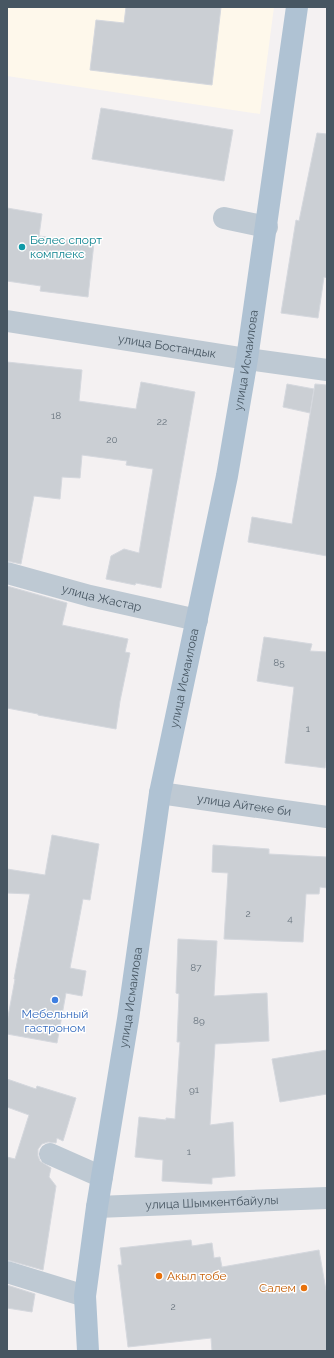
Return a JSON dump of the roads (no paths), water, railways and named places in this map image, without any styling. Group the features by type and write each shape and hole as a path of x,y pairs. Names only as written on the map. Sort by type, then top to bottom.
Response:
{"main road":[{"name":"улица Исмаилова","path":"88,1351 85,1296 97,1207 128,1019 160,793 226,476 247,360 298,7"}],"street":[{"path":"224,218 266,227"},
{"name":"улица Бостандык","path":"7,321 247,360 327,370"},
{"name":"улица Жастар","path":"7,573 90,596 197,620"},
{"name":"улица Айтеке би","path":"160,793 327,817"},
{"path":"50,1154 102,1177"},
{"name":"улица Шымкентбайулы","path":"97,1207 327,1198"},
{"path":"7,1272 85,1296"}],"place":[{"name":"Белес спорт комплекс","path":"22,247"},
{"name":"Мебельный гастроном","path":"55,1000"},
{"name":"Акыл тобе","path":"159,1276"},
{"name":"Салем","path":"304,1288"}]}
